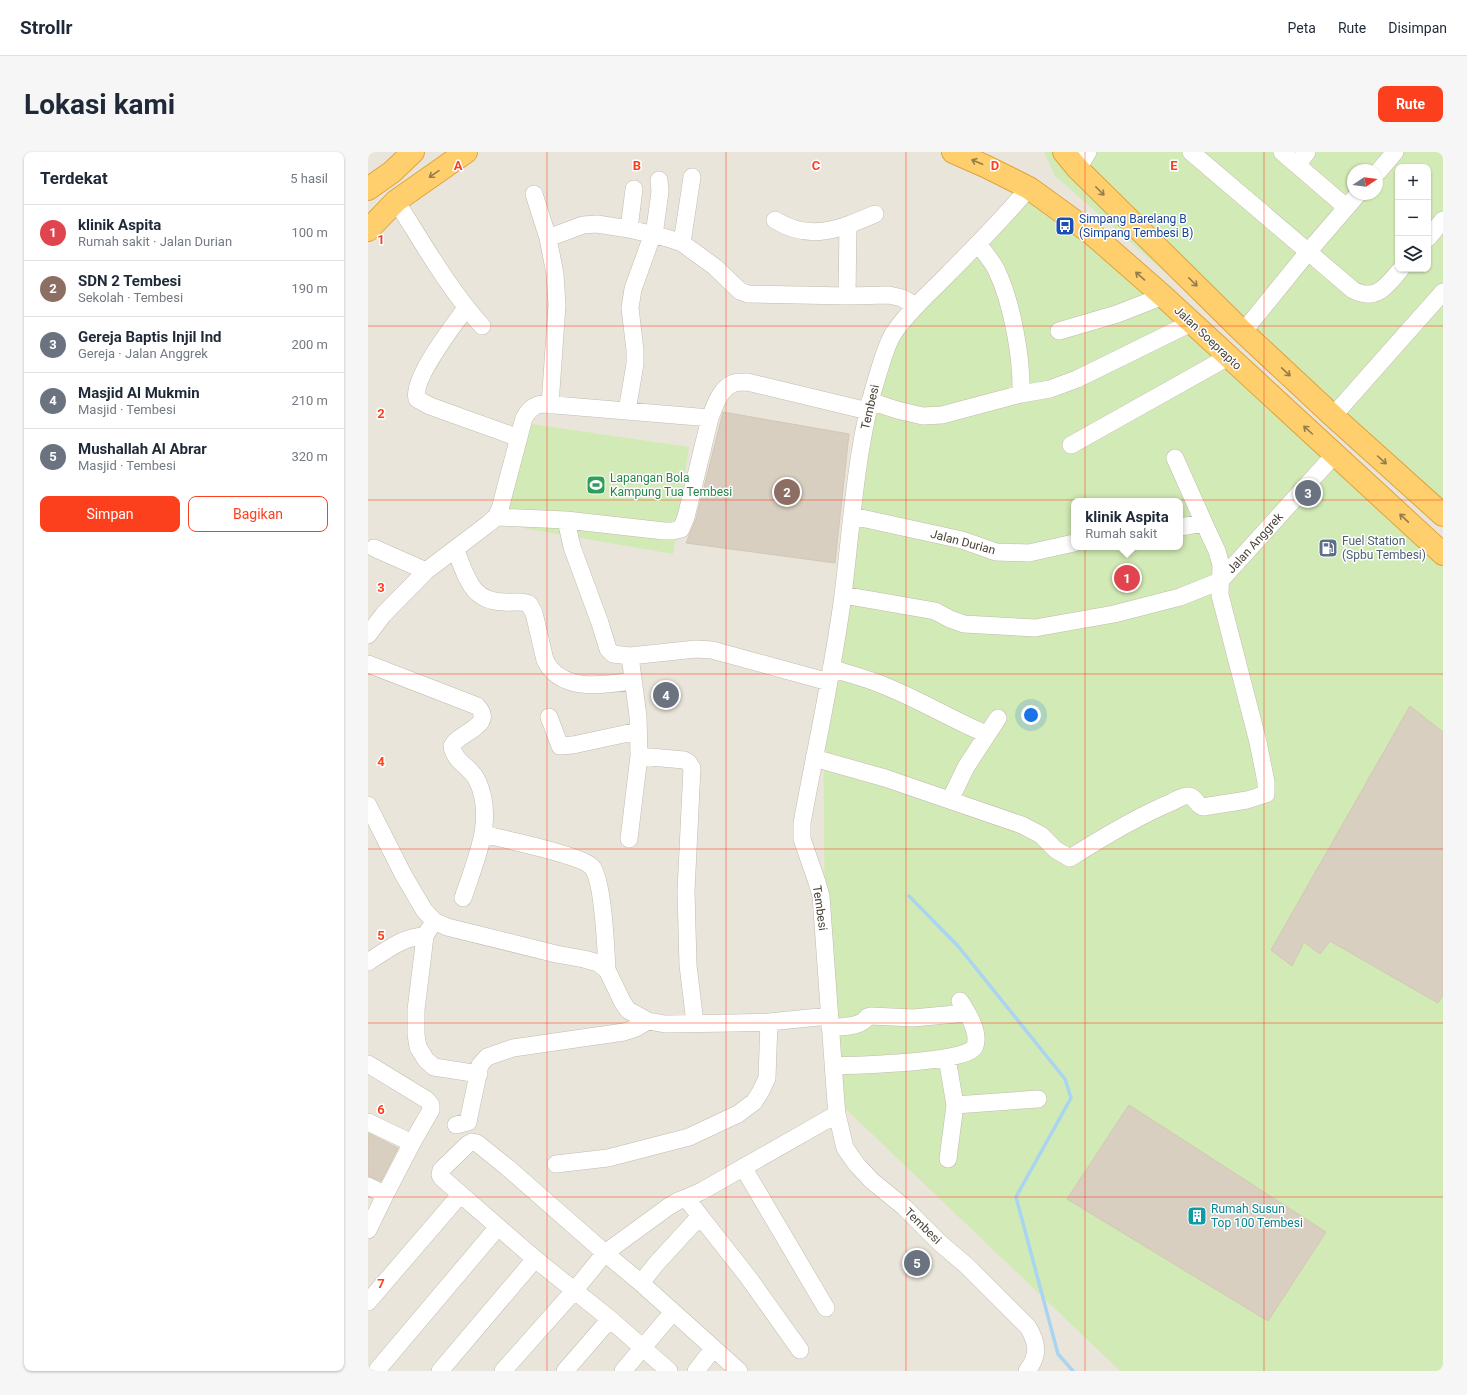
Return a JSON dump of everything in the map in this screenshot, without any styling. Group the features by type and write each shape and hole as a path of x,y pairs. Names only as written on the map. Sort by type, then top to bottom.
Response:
{"highway":[{"path":"368,189 392,172 413,152"},
{"path":"368,230 396,200 466,152"},
{"name":"Jalan Soeprapto","path":"953,152 987,166 1029,188 1091,233 1163,296 1443,554"},
{"path":"1064,152 1083,160 1243,332 1333,416 1443,515"}],"street":[{"path":"1191,152 1353,290 1362,295 1378,292 1387,285 1398,272"},
{"path":"1282,152 1346,207"},
{"path":"1297,165 1308,152"},
{"path":"1383,165 1395,152"},
{"path":"682,243 692,177"},
{"path":"627,411 635,364 635,350 630,308 633,289 653,236 658,215 660,192 659,180"},
{"name":"Tembesi","path":"1027,1371 1032,1364 1036,1348 1032,1333 1028,1327 967,1266 940,1243 904,1208 872,1181 857,1165 846,1148 837,1114 829,1022 821,896 818,882 802,839 802,823 830,675 843,596 847,548 858,467 869,406 886,350 893,335 916,306 978,244 1029,188"},
{"path":"630,229 634,189"},
{"path":"534,194 548,238 555,274 557,305 550,405"},
{"path":"396,200 466,308 482,326"},
{"path":"1243,332 1352,200"},
{"path":"775,220 786,227 819,232 836,230 875,214"},
{"path":"1430,236 1443,220"},
{"path":"548,238 583,225 597,224 630,229 682,243 715,267 740,291 748,294 846,296 889,295 902,298 916,306"},
{"path":"846,296 848,226"},
{"path":"978,244 995,268 1003,286 1009,308 1020,368 1021,394"},
{"path":"1333,416 1443,292"},
{"path":"1059,331 1117,314 1163,296"},
{"path":"466,308 435,351 422,376 417,392 417,399 430,406 519,438"},
{"path":"496,517 566,520 664,531 681,529 686,517 710,418 718,398 725,389 733,383 747,382 923,416 942,415 1021,394 1050,389 1077,379 1192,323"},
{"path":"1071,445 1228,357"},
{"path":"368,635 383,615 426,571 496,517 500,509 524,418 531,408 538,404 710,418"},
{"name":"Jalan Anggrek","path":"843,596 935,611 964,624 1034,628 1114,614 1180,597 1202,590 1220,581 1335,454"},
{"path":"814,758 885,778 1022,825 1041,834 1056,850 1070,858 1130,821 1186,796 1192,798 1199,806 1203,807 1247,800 1266,794 1266,782 1258,742 1220,595 1221,565 1217,551 1175,458"},
{"name":"Jalan Durian","path":"852,516 962,540 996,552 1029,553 1071,544"},
{"path":"566,520 572,546 600,622 608,649 612,654 630,656 696,649 712,650 830,675 873,681 963,725 986,734"},
{"path":"1183,526 1204,523"},
{"path":"374,548 426,571"},
{"path":"455,549 473,588 480,596 488,601 526,602 532,608 545,660 548,667 556,676 587,685 633,681"},
{"path":"629,839 640,756 630,656"},
{"path":"368,664 477,706 483,717 481,722 452,746 455,755 461,763 472,772 477,779 485,804 483,834 463,898"},
{"path":"549,717 560,746 573,745 638,724"},
{"path":"950,800 966,767 986,734 998,718"},
{"path":"640,756 684,760 688,762 692,768 687,906 688,965 696,1023"},
{"path":"368,805 404,876 424,910 434,921 455,929 556,954 584,959 598,963 607,970"},
{"path":"483,834 550,851 579,860 592,866 598,880 604,923 607,970 628,1010 648,1021 665,1024 769,1022 829,1022 858,1024 864,1022 867,1017 871,1016 913,1018 964,1007 972,1021 975,1036 975,1047 968,1052 947,1058 902,1064 834,1066"},
{"path":"434,921 425,936 416,1010 416,1034 418,1047 426,1060 434,1067 479,1074"},
{"path":"368,962 410,938 425,936"},
{"path":"456,1125 468,1122 480,1065 487,1057 513,1048 624,1032 636,1028 648,1021"},
{"path":"556,1164 608,1158 690,1137 738,1114 754,1102 767,1078 769,1022"},
{"path":"947,1058 955,1105 948,1160"},
{"path":"368,1064 427,1100 431,1104 431,1110 368,1230"},
{"path":"955,1105 1038,1099"},
{"path":"503,1371 574,1291 605,1253 678,1201 702,1191 837,1114"},
{"path":"368,1122 412,1144"},
{"path":"669,1371 610,1319 535,1259 460,1195 442,1178 440,1175 441,1171 468,1144 472,1142 477,1143 508,1168 605,1253 648,1275 673,1312 740,1371"},
{"path":"743,1167 826,1308"},
{"path":"368,1186 386,1195"},
{"path":"368,1302 460,1195"},
{"path":"686,1198 744,1272 800,1350"},
{"path":"648,1275 700,1216"},
{"path":"375,1366 498,1227"},
{"path":"440,1371 535,1259"},
{"path":"623,1371 673,1312"},
{"path":"565,1371 610,1319"},
{"path":"696,1371 714,1349"}],"shaded area":[{"path":"368,152 1443,152 1443,1371 368,1371"}],"green space":[{"path":"1044,152 1443,152 1443,526 1239,337 1055,176"},
{"path":"1031,190 1443,563 1443,1371 1120,1371 826,1090 823,684 865,416 893,336"},
{"name":"Lapangan Bola Kampung Tua Tembesi","path":"524,423 689,447 673,554 499,524"}],"building":[{"path":"723,412 849,434 835,563 686,543 696,519"},
{"path":"1410,706 1443,732 1443,995 1438,1003 1330,941 1320,954 1304,942 1292,966 1271,950"},
{"name":"Rumah Susun Top 100 Tembesi","path":"1129,1105 1326,1232 1268,1321 1067,1199"},
{"path":"368,1133 398,1148 381,1181 368,1176"}],"waterway":[{"path":"909,896 958,946 1065,1079 1071,1098 1016,1197 1058,1354 1073,1371"}],"place":[{"name":"Simpang Barelang B (Simpang Tembesi B)","path":"1065,226"},
{"name":"Lapangan Bola Kampung Tua Tembesi","path":"596,485"},
{"name":"SDN 2 Tembesi","path":"787,492"},
{"name":"Gereja Baptis Injil Ind","path":"1308,493"},
{"name":"Fuel Station (Spbu Tembesi)","path":"1328,548"},
{"name":"klinik Aspita","path":"1127,578"},
{"name":"Masjid Al Mukmin","path":"666,695"},
{"name":"Rumah Susun Top 100 Tembesi","path":"1197,1216"},
{"name":"Mushallah Al Abrar","path":"917,1263"}]}
